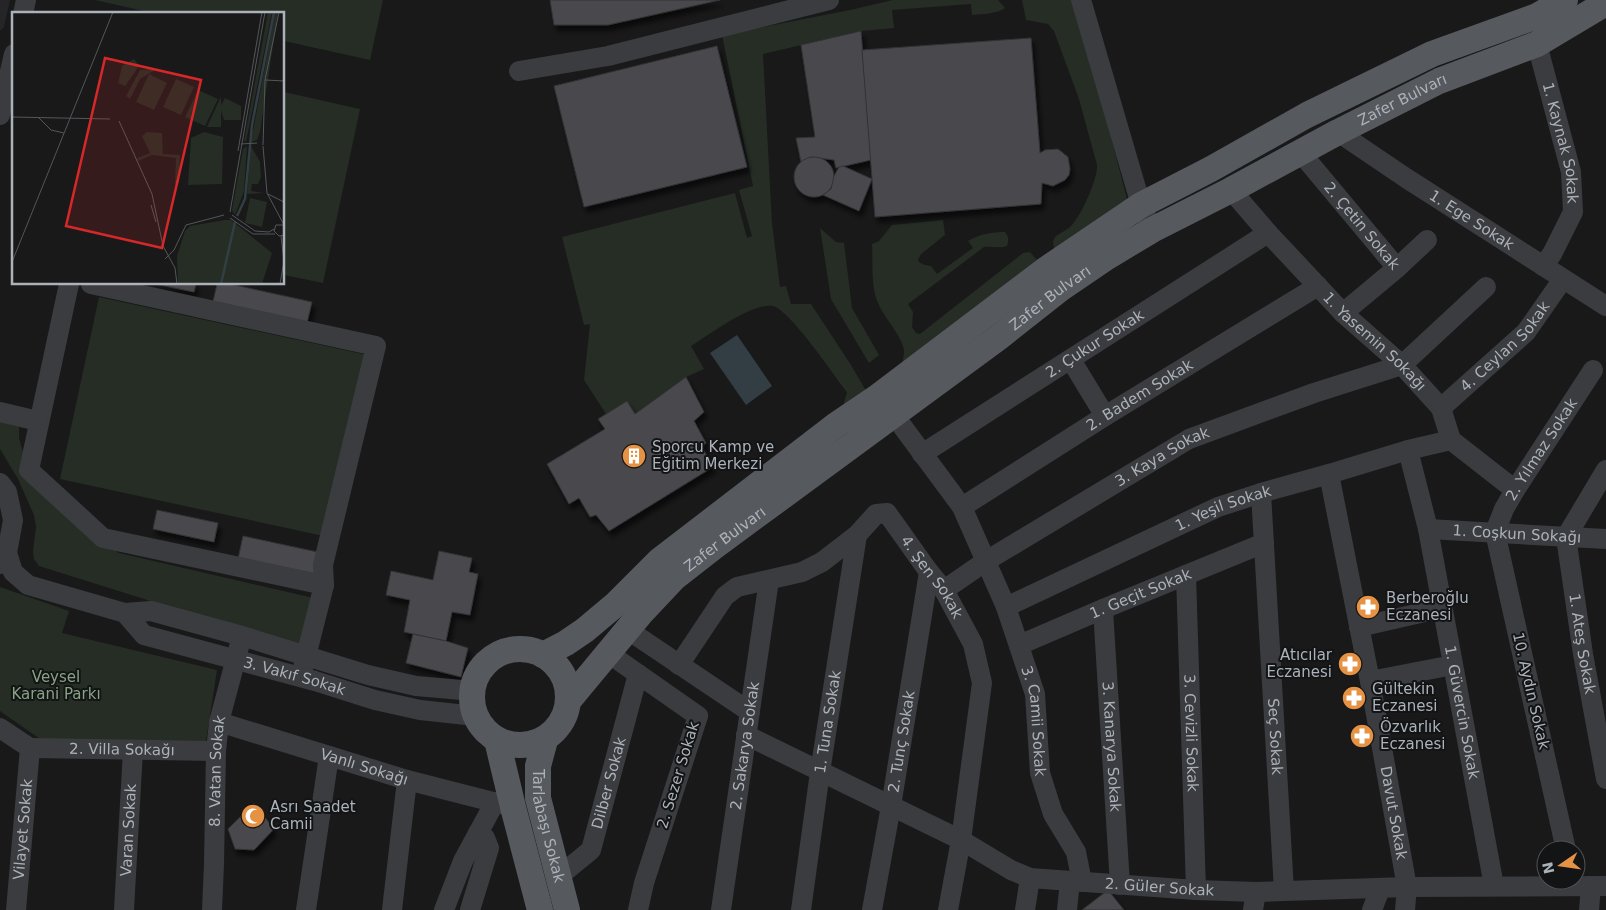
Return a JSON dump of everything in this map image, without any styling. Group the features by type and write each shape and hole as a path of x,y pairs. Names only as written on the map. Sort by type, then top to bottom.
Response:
{"main road":[{"name":"Zafer Bulvarı","path":"543,655 585,630 616,604 660,560 828,431 876,398 1045,270 1141,205 1211,169 1307,115 1432,54 1537,16 1564,0"},
{"name":"Zafer Bulvarı","path":"569,700 674,578 998,338 1060,289 1152,230 1338,132 1439,81 1537,44 1606,3"},
{"path":"521,649 536,652 550,659 561,671 567,685 569,700 566,716 557,729 545,740 529,745 513,746 497,740 485,730 474,704 474,684 481,669 492,658 506,651 521,649"},
{"path":"497,740 504,805 540,910"},
{"name":"Tarlabaşı Sokak","path":"545,740 538,766 538,798 567,910"}],"street":[{"path":"519,71 608,56 829,0"},
{"path":"1081,0 1141,205 1152,230"},
{"name":"1. Kaynak Sokak","path":"1537,44 1571,172 1573,212 1552,254 1543,266"},
{"path":"0,115 3,86 12,60"},
{"name":"1. Ege Sokak","path":"1338,132 1406,178 1606,306"},
{"name":"2. Çetin Sokak","path":"1300,153 1397,268 1343,313"},
{"name":"1. Yasemin Sokağı","path":"1231,190 1268,233 1343,313 1402,365 1441,408 1451,440"},
{"name":"2. Çukur Sokak","path":"922,454 1268,233"},
{"path":"1397,268 1427,240"},
{"name":"4. Ceylan Sokak","path":"1441,408 1526,332 1563,279"},
{"path":"70,285 38,421 29,470 103,538 324,585"},
{"path":"96,285 376,346 323,565 324,585 301,676"},
{"name":"2. Badem Sokak","path":"962,507 1105,416 1318,286"},
{"path":"1402,365 1486,287"},
{"path":"1071,360 1105,416"},
{"name":"3. Kaya Sokak","path":"944,590 986,561 1189,439 1314,393 1402,365"},
{"name":"2. Yılmaz Sokak","path":"1495,532 1504,509 1515,490 1593,370"},
{"path":"0,412 38,421"},
{"path":"894,414 962,507 986,561"},
{"path":"1451,440 1515,490"},
{"name":"1. Yeşil Sokak","path":"1006,607 1218,507 1408,450 1451,440"},
{"name":"1. Güvercin Sokak","path":"1408,450 1428,529 1494,886"},
{"path":"1566,537 1606,470"},
{"name":"Davut Sokak","path":"1329,474 1370,681 1407,887 1405,910"},
{"path":"0,483 7,492 13,520 4,559 13,572 28,585"},
{"name":"Seç Sokak","path":"1261,493 1284,891"},
{"name":"4. Şen Sokak","path":"679,665 725,596 737,587 802,572 822,562 857,535 876,514 887,513 928,572 944,590 973,644 982,683 961,840 948,910"},
{"name":"1. Coşkun Sokağı","path":"1428,529 1606,539"},
{"name":"10. Aydın Sokak","path":"1495,532 1564,840"},
{"name":"1. Tuna Sokak","path":"801,910 820,772 857,535"},
{"name":"1. Ateş Sokak","path":"1566,537 1583,654 1606,779"},
{"name":"1. Geçit Sokak","path":"1019,645 1103,608 1264,543"},
{"name":"3. Camii Sokak","path":"986,561 1006,607 1035,694 1040,773 1053,814 1076,852 1076,882 1067,910"},
{"name":"2. Tunç Sokak","path":"872,910 891,806 928,572"},
{"name":"3. Cevizli Sokak","path":"1186,576 1196,890"},
{"name":"3. Vakıf Sokak","path":"0,578 10,579 125,613 151,611 474,704"},
{"name":"2. Sakarya Sokak","path":"721,910 769,580"},
{"name":"3. Kanarya Sokak","path":"1103,608 1120,885"},
{"path":"1359,627 1442,608"},
{"name":"3. Vakıf Sokak","path":"125,613 144,635 301,676 375,700 420,710 474,704"},
{"path":"628,630 750,712"},
{"name":"8. Vatan Sokak","path":"212,910 218,722 242,636"},
{"name":"2. Sezer Sokak","path":"608,653 698,716 644,883 638,910"},
{"path":"1370,681 1453,665"},
{"name":"Dilber Sokak","path":"558,877 591,850 638,674"},
{"name":"Vanlı Sokağı","path":"218,722 407,780 504,805"},
{"path":"0,728 30,748"},
{"name":"2. Güler Sokak","path":"746,736 961,840 1011,870 1030,878 1196,890 1255,901 1284,891 1536,885"},
{"name":"2. Villa Sokağı","path":"30,748 216,751"},
{"name":"Vilayet Sokak","path":"16,910 30,748"},
{"name":"Varan Sokak","path":"124,910 133,750"},
{"path":"306,910 329,756"},
{"path":"392,910 407,780"},
{"path":"444,910 463,861 478,832 504,805"},
{"path":"470,910 489,848 485,838 478,832"},
{"path":"1025,910 1030,878"},
{"path":"1586,884 1589,910"},
{"path":"1372,910 1380,889"}],"shaded area":[{"path":"0,0 10,0 4,27 0,31"},
{"path":"737,335 772,386 746,405 710,353"}],"green space":[{"path":"95,0 383,0 370,60 285,41 285,12 148,12"},
{"path":"893,0 998,0 1005,8 994,13 972,15 971,4 892,10 894,28 861,31 763,54 772,223 780,287 786,286 791,304 811,304 869,396 843,406 847,392 800,330 779,309 772,306 763,306 742,314 691,346 704,369 686,377 635,414 627,401 606,414 584,380 590,324 584,325 562,237 735,193 747,238 752,236 739,190 753,186 722,35"},
{"path":"1022,0 1075,0 1130,210 1054,249 1053,242 1055,237 1071,226 1084,206 1095,179 1097,165 1079,99 1054,31 1048,24 1026,20"},
{"path":"285,92 360,109 323,283 285,275"},
{"path":"943,220 945,235 921,254 918,260 922,264 931,266 937,274 973,248 968,241 977,237 990,233 1005,232 1008,237 1008,244 1001,247 984,247 908,304 913,312 912,327 916,333 920,334 1023,253 1030,252 1037,260 902,365 904,350 902,344 896,331 882,311 874,291 872,244 879,241 892,225"},
{"path":"820,228 836,242 844,243 852,308 879,355 869,363 831,299"},
{"path":"99,297 372,356 333,538 60,479"},
{"path":"0,421 19,422 19,438 29,474 111,548 119,553 318,599 301,646 246,631 39,566 34,559 33,551 36,527 34,515 18,479 0,449"},
{"name":"Veysel Karani Parkı","path":"0,587 69,611 62,633 217,670 206,741 40,739 0,711"}],"building":[{"path":"550,0 720,0 608,25 554,25"},
{"path":"861,31 871,160 836,168 834,160 811,157 801,162 796,138 815,137 801,45"},
{"path":"1031,38 1040,153 1045,150 1058,149 1068,157 1070,169 1069,175 1065,180 1053,186 1042,183 1041,204 875,217 862,50"},
{"path":"717,46 747,167 584,207 554,86"},
{"path":"818,157 825,160 831,166 834,177 833,185 825,194 818,197 810,197 803,194 795,185 794,173 797,166 806,158"},
{"path":"843,166 872,179 859,211 823,195 831,189 834,176 839,167"},
{"path":"160,285 196,285 194,292"},
{"path":"217,285 235,285 312,302 306,327 212,306"},
{"name":"Sporcu Kamp ve Eğitim Merkezi","path":"686,377 704,412 694,421 706,443 702,447 713,467 609,531 596,515 590,517 579,498 569,504 547,464 605,429 598,419 627,401 635,414"},
{"path":"157,510 218,523 214,542 153,529"},
{"path":"243,536 322,553 317,576 238,559"},
{"path":"439,551 472,558 469,572 478,574 470,615 452,612 446,641 404,632 410,600 386,595 391,571 433,580"},
{"path":"413,634 468,648 461,677 406,663"},
{"name":"Asrı Saadet Camii","path":"254,803 274,829 254,850 235,849 228,829"},
{"path":"1108,890 1124,910 1082,910"}],"place":[{"name":"Sporcu Kamp ve Eğitim Merkezi","path":"634,456"},
{"name":"Berberoğlu Eczanesi","path":"1368,607"},
{"name":"Atıcılar Eczanesi","path":"1350,664"},
{"name":"Gültekin Eczanesi","path":"1354,698"},
{"name":"Özvarlık Eczanesi","path":"1362,736"},
{"name":"Asrı Saadet Camii","path":"253,816"}]}
